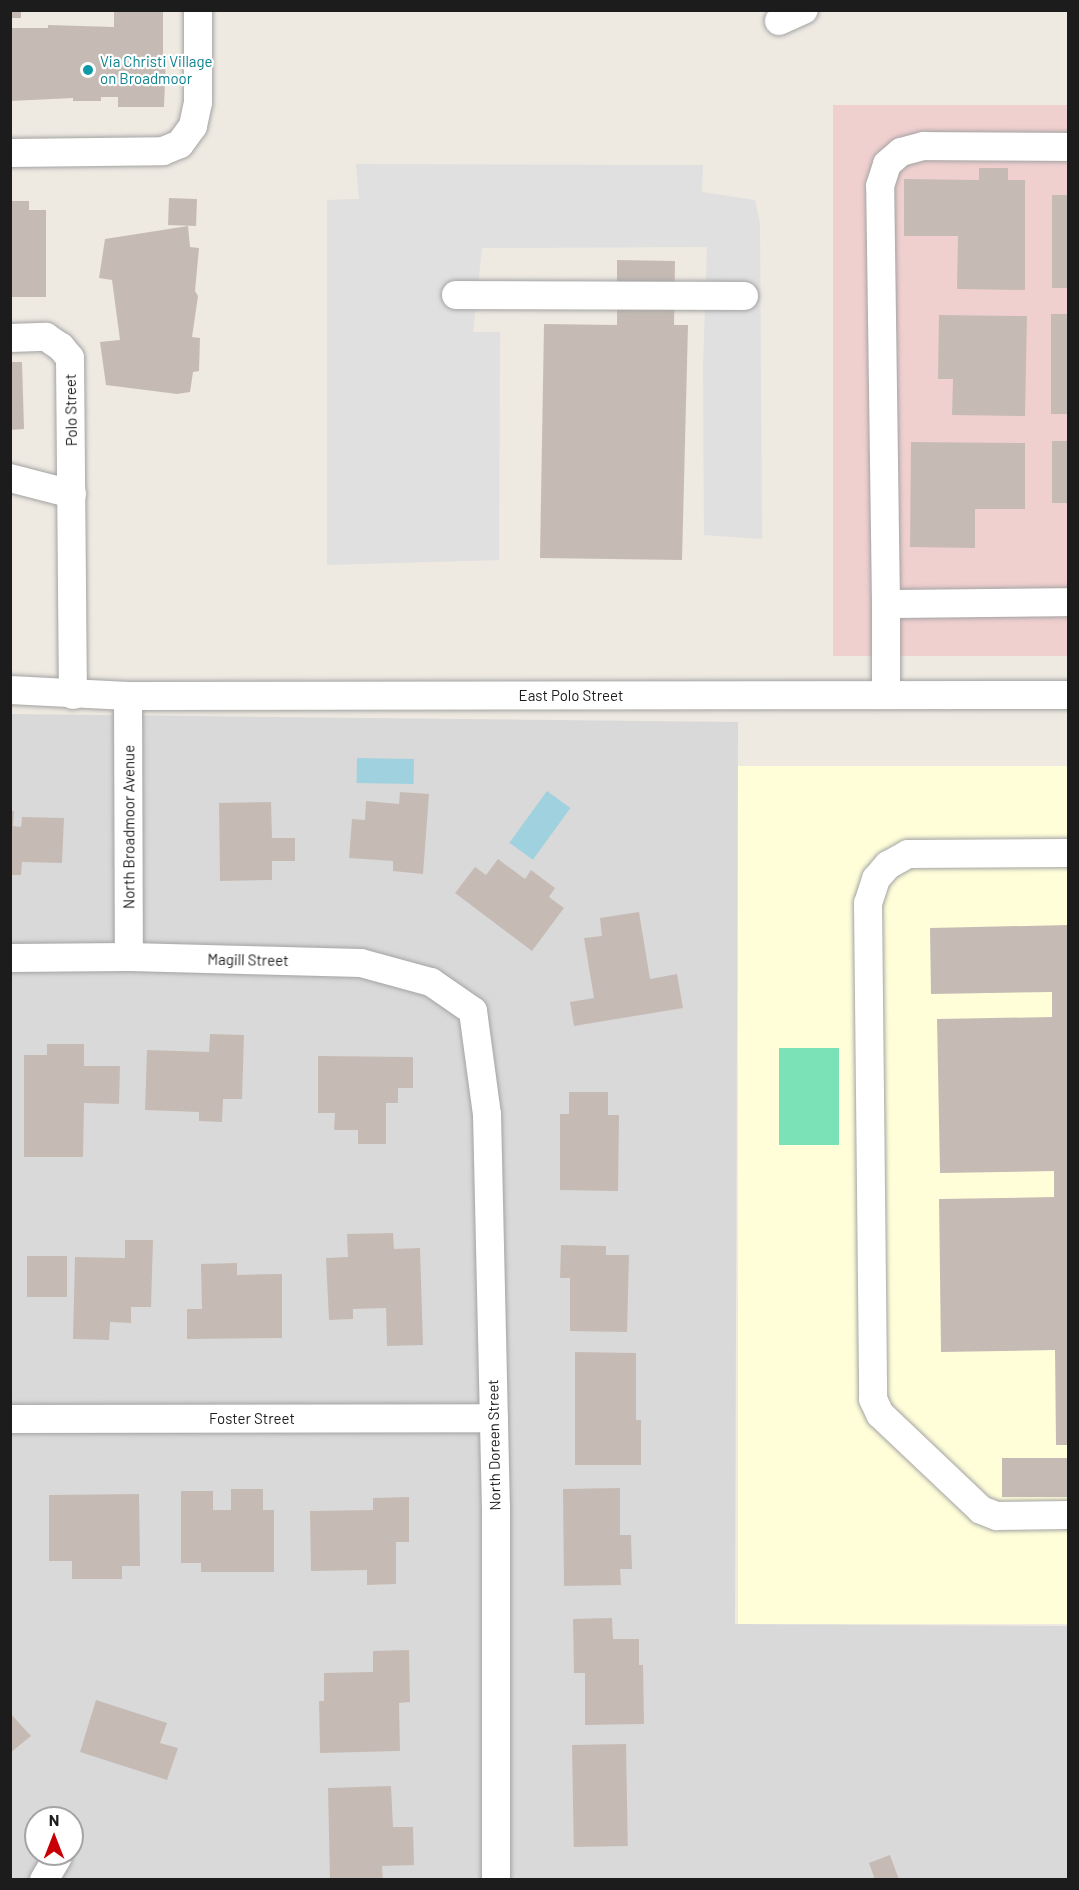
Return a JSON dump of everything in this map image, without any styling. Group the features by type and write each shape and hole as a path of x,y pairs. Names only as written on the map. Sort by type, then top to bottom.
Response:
{"street":[{"path":"10,153 163,151 180,144 193,126 198,103 198,10"},
{"path":"886,695 880,186 887,164 900,152 924,146 1068,147"},
{"path":"456,295 744,296"},
{"name":"Polo Street","path":"10,338 46,337 61,347 70,358 73,695"},
{"path":"10,478 72,494"},
{"path":"886,604 1068,602"},
{"path":"10,690 73,695"},
{"name":"East Polo Street","path":"73,695 1068,695"},
{"name":"North Broadmoor Avenue","path":"128,696 129,957"},
{"path":"1068,854 908,854 888,865 876,879 868,903 873,1399 880,1414 981,1510 997,1516 1068,1515"},
{"name":"Magill Street","path":"10,958 129,957 361,963 431,982 473,1011"},
{"name":"North Doreen Street","path":"473,1011 487,1114 494,1418 496,1880"},
{"name":"Foster Street","path":"10,1419 494,1418"}],"shaded area":[{"path":"833,105 1068,105 1068,656 833,656"},
{"path":"356,164 703,165 702,192 755,200 760,224 762,539 704,535 703,368 707,247 482,248 473,332 500,332 499,560 327,565 327,200 359,199"},
{"path":"11,714 738,722 735,1624 1068,1626 1068,1879 11,1880"},
{"path":"738,766 1068,766 1068,1624 738,1624"}],"green space":[{"path":"779,1048 839,1048 839,1145 779,1145"}],"water":[{"path":"357,758 414,759 414,784 357,783"},
{"path":"547,791 570,808 533,860 509,843"}],"building":[{"path":"10,10 21,10 21,18 10,18"},
{"name":"Via Christi Village on Broadmoor","path":"114,10 163,10 163,56 166,56 164,107 118,107 118,97 101,97 101,101 73,101 73,98 10,101 10,28 48,28 48,25 114,27"},
{"path":"979,168 1008,168 1008,180 1025,180 1025,290 957,289 958,236 904,236 904,179 979,180"},
{"path":"1052,195 1068,195 1068,288 1052,288"},
{"path":"169,198 197,199 196,226 168,225"},
{"path":"10,201 29,201 29,210 46,210 46,297 10,297"},
{"path":"188,226 190,247 199,248 195,291 198,296 192,337 200,338 199,371 193,372 190,392 177,394 106,385 100,342 120,340 112,280 99,278 105,239"},
{"path":"617,260 675,261 674,325 688,325 682,560 540,558 544,324 617,325"},
{"path":"1051,314 1068,314 1068,414 1051,414"},
{"path":"939,315 1027,316 1025,416 952,415 953,379 938,379"},
{"path":"10,362 22,362 24,429 10,430"},
{"path":"1052,441 1068,441 1068,503 1052,503"},
{"path":"911,442 1025,443 1025,509 975,509 975,548 910,547"},
{"path":"400,792 429,794 423,874 393,871 393,861 349,858 352,819 365,820 366,801 399,804"},
{"path":"271,802 272,838 295,838 295,861 272,861 272,880 220,881 219,803"},
{"path":"10,811 14,811 13,826 21,827 22,817 64,818 62,863 22,862 21,875 10,875"},
{"path":"498,859 525,879 531,870 555,888 549,897 564,908 532,951 455,893 475,867 486,875"},
{"path":"639,912 650,979 677,974 683,1008 574,1026 570,1002 594,998 584,938 602,936 600,918"},
{"path":"1068,925 1068,1445 1056,1445 1055,1350 941,1352 939,1199 1054,1197 1054,1171 940,1173 937,1019 1052,1017 1052,992 931,994 930,928"},
{"path":"210,1034 244,1035 242,1099 223,1099 222,1122 199,1121 199,1112 145,1110 147,1050 209,1052"},
{"path":"47,1044 84,1044 84,1066 120,1066 119,1104 84,1103 83,1157 24,1157 24,1055 47,1055"},
{"path":"318,1056 413,1057 413,1088 398,1088 398,1103 386,1103 386,1144 358,1144 358,1130 334,1130 335,1113 318,1113"},
{"path":"569,1092 608,1092 608,1115 619,1115 618,1191 560,1190 560,1114 569,1114"},
{"path":"393,1233 394,1249 420,1248 423,1345 387,1346 386,1308 353,1309 353,1319 329,1320 326,1258 348,1257 347,1234"},
{"path":"125,1240 153,1240 151,1307 131,1307 131,1323 110,1322 109,1340 73,1339 75,1257 125,1258"},
{"path":"561,1245 606,1246 606,1255 629,1255 627,1332 570,1331 570,1278 560,1278"},
{"path":"27,1256 67,1256 67,1297 27,1297"},
{"path":"237,1263 237,1275 282,1274 282,1338 187,1339 187,1309 202,1309 201,1264"},
{"path":"575,1352 636,1353 636,1420 641,1420 641,1465 575,1465"},
{"path":"1002,1458 1068,1458 1068,1497 1002,1497"},
{"path":"620,1488 620,1535 631,1535 632,1569 620,1569 621,1585 564,1586 563,1489"},
{"path":"231,1489 263,1489 263,1510 274,1510 274,1572 201,1572 201,1563 181,1563 181,1491 213,1491 213,1510 231,1510"},
{"path":"139,1494 140,1566 122,1566 122,1579 72,1579 72,1561 49,1561 49,1495"},
{"path":"409,1497 409,1542 396,1542 396,1584 367,1585 367,1570 311,1571 310,1511 373,1510 373,1498"},
{"path":"612,1618 613,1639 639,1639 639,1665 643,1665 644,1724 585,1725 585,1673 574,1673 573,1619"},
{"path":"409,1650 410,1702 399,1703 400,1751 320,1753 319,1701 324,1701 324,1673 373,1672 373,1651"},
{"path":"96,1700 167,1723 160,1743 178,1748 167,1780 80,1752"},
{"path":"10,1713 31,1736 10,1753"},
{"path":"626,1744 628,1846 574,1847 572,1745"},
{"path":"391,1786 393,1827 413,1827 414,1865 382,1866 383,1880 330,1880 328,1788"},
{"path":"890,1855 899,1880 875,1880 869,1863"}],"place":[{"name":"Via Christi Village on Broadmoor","path":"88,70"}]}
